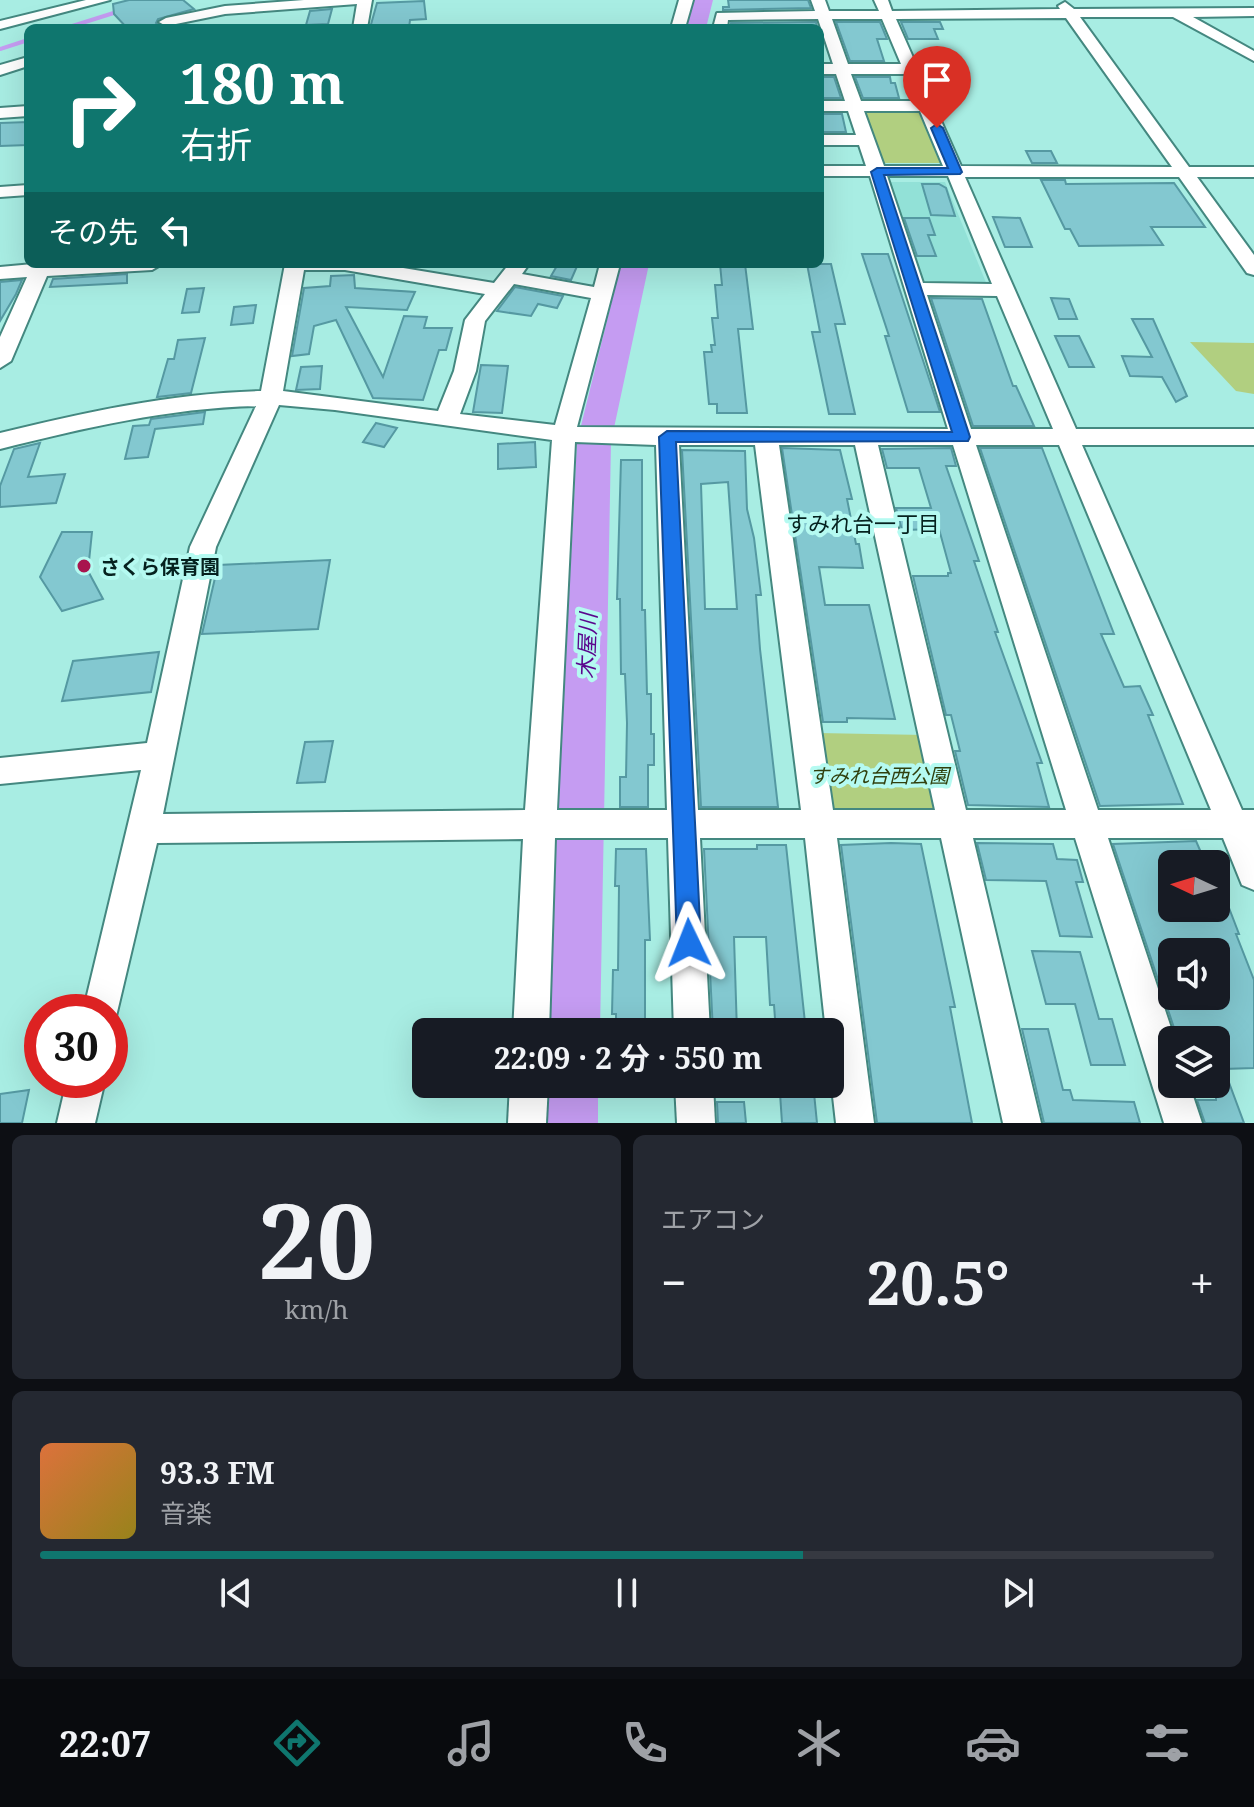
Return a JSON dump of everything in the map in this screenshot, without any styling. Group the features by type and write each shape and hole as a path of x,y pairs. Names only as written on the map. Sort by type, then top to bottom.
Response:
{"street":[{"path":"0,25 103,0"},
{"path":"163,24 185,0"},
{"path":"166,24 225,10 362,0 360,24"},
{"path":"679,24 686,0"},
{"path":"762,0 767,22"},
{"path":"881,0 913,69 1067,437 1243,824 1254,874"},
{"path":"1061,0 1254,269"},
{"path":"821,8 877,172 1183,1123"},
{"path":"721,24 722,16 767,22 821,8 888,16 1254,12"},
{"path":"1175,12 1254,57"},
{"path":"0,70 24,62"},
{"path":"824,69 913,69"},
{"path":"824,106 928,106"},
{"path":"0,113 24,111"},
{"path":"824,140 866,140"},
{"path":"824,171 1254,172"},
{"path":"0,192 24,190"},
{"path":"0,273 35,268"},
{"path":"0,361 42,268"},
{"path":"105,994 144,829 157,755 203,547 271,398 294,268"},
{"path":"395,268 509,277 602,294"},
{"path":"532,1018 564,434 609,268"},
{"path":"446,420 465,371 475,320 509,277"},
{"path":"914,289 1003,290"},
{"path":"0,441 115,413 177,403 271,398 350,404 446,420 614,437 1254,437"},
{"path":"667,437 691,1018"},
{"path":"766,437 819,823 855,1123"},
{"path":"865,437 1022,1123"},
{"path":"0,771 157,755"},
{"path":"144,829 607,823 1243,824"},
{"path":"76,1123 82,1098"},
{"path":"527,1123 528,1098"},
{"path":"695,1098 696,1123"}],"shaded area":[{"path":"886,182 945,182 987,285 918,284"}],"green space":[{"path":"917,108 940,163 877,163 858,109"},
{"path":"1190,342 1254,343 1254,394 1236,391"},
{"name":"すみれ台西公園","path":"818,733 925,735 944,816 827,816"}],"building":[{"path":"129,0 183,0 194,9 158,19 157,24 123,24 114,14 113,4"},
{"path":"728,0 808,0 811,8 723,10 723,7 729,7"},
{"path":"424,1 426,19 410,20 410,24 371,24 377,3"},
{"path":"332,9 328,24 306,24 310,11"},
{"path":"816,22 816,24 731,24"},
{"path":"836,22 880,22 887,39 877,39 884,61 850,61"},
{"path":"901,22 940,22 943,29 934,29 938,39 908,39"},
{"path":"824,77 834,77 841,98 824,98"},
{"path":"855,77 890,77 899,98 863,98"},
{"path":"824,114 842,114 846,132 824,132"},
{"path":"24,122 24,145 0,146 0,123"},
{"path":"1026,151 1051,151 1057,163 1032,163"},
{"path":"1041,180 1065,180 1066,184 1174,183 1205,227 1151,227 1163,245 1079,246 1070,229 1065,229"},
{"path":"922,184 939,184 946,188 955,216 931,215"},
{"path":"993,217 1020,218 1032,247 1005,247"},
{"path":"904,218 929,218 935,235 928,235 936,256 917,256"},
{"path":"862,254 888,254 940,412 908,412 885,336 889,336"},
{"path":"824,264 831,264 845,324 835,324 855,414 829,414 812,332 820,332 808,268 824,268"},
{"path":"556,268 576,268 571,280 551,276"},
{"path":"720,268 745,268 753,329 738,329 747,413 717,413 717,404 709,404 704,352 712,352 711,345 715,345 712,318 718,318 715,285 722,285"},
{"path":"127,274 127,283 50,287 53,279"},
{"path":"354,275 355,288 415,292 407,310 346,307 383,377 404,316 427,317 424,328 452,328 446,350 439,350 423,400 373,398 336,320 314,326 309,354 292,356 304,288 330,286 331,276"},
{"path":"22,280 16,294 0,321 0,282"},
{"path":"515,287 563,296 557,308 538,304 531,316 497,311"},
{"path":"204,288 199,312 182,313 187,289"},
{"path":"931,298 982,299 1013,386 1016,386 1034,426 973,426"},
{"path":"1051,298 1069,299 1077,319 1059,319"},
{"path":"256,305 253,323 231,325 234,307"},
{"path":"1132,319 1153,319 1187,396 1176,402 1162,377 1130,376 1122,356 1152,357"},
{"path":"1055,336 1079,336 1094,367 1069,367"},
{"path":"205,338 191,393 157,397 168,359 174,359 178,340"},
{"path":"481,365 508,366 502,413 473,412"},
{"path":"322,366 320,389 296,390 301,367"},
{"path":"205,412 203,424 155,429 148,457 125,459 133,426 149,425 151,419"},
{"path":"376,423 397,428 384,447 363,442"},
{"path":"535,442 536,467 498,469 498,444"},
{"path":"40,443 28,477 65,474 56,503 0,507 0,486 14,449"},
{"path":"782,448 840,450 852,499 847,499 863,568 819,567 825,605 869,605 895,719 847,718 847,722 823,722"},
{"path":"951,448 956,466 946,466 979,561 974,561 998,632 995,632 1042,763 1037,763 1049,807 968,805 955,751 960,751 951,715 946,715 913,576 948,576 951,573 939,529 902,530 896,508 931,508 919,468 887,468 882,449"},
{"path":"980,448 1042,448 1114,634 1101,634 1124,687 1140,686 1153,715 1148,715 1183,804 1100,806"},
{"path":"682,450 745,451 747,509 761,595 756,595 760,649 778,807 701,807","holes":["728,482 737,609 705,609 701,484"]},
{"path":"621,460 642,460 642,610 645,610 647,694 651,694 651,734 654,734 654,765 648,765 648,807 620,807 620,777 626,777 627,723 625,674 621,674 620,599 617,599"},
{"path":"62,532 92,532 88,571 103,599 62,611 40,577"},
{"path":"330,560 318,629 202,634 218,565"},
{"path":"159,652 151,692 62,701 73,661"},
{"path":"333,741 325,782 297,783 305,742"},
{"path":"1196,841 1200,850 1158,850 1158,922 1230,922 1230,911 1254,980 1254,1068 1230,1069 1230,1026 1173,1026 1168,1010 1230,1010 1230,938 1158,938 1158,980 1113,844"},
{"path":"977,843 1053,844 1057,859 1077,860 1083,882 1076,882 1092,937 1060,936 1046,881 986,880"},
{"path":"921,844 955,1007 950,1007 972,1123 877,1123 841,845"},
{"path":"757,845 786,845 805,1018 775,1018 774,1005 770,1005 766,937 734,937 737,1018 712,1018 704,849 757,849"},
{"path":"616,849 646,849 650,940 645,940 645,1018 616,1018 616,1014 612,1014 613,970 618,970 619,886 615,886"},
{"path":"1032,951 1080,952 1099,1019 1112,1019 1125,1065 1091,1065 1075,1004 1046,1004"},
{"path":"1022,1029 1048,1029 1063,1090 1070,1090 1073,1100 1134,1102 1140,1123 1044,1123"},
{"path":"1230,1085 1244,1123 1205,1123 1197,1100 1230,1098"},
{"path":"24,1091 24,1098 27,1098 22,1123 0,1123 0,1094"},
{"path":"780,1098 814,1098 817,1123 782,1123"},
{"path":"717,1102 744,1102 746,1123 718,1123"}],"waterway":[{"name":"木屋川","path":"697,24 703,0"},
{"path":"79,24 120,11"},
{"path":"0,49 24,41"},
{"name":"木屋川","path":"573,1018 594,442 634,268"},
{"name":"木屋川","path":"570,1123 571,1098"}],"place":[{"name":"さくら保育園","path":"84,566"}],"district":[{"name":"すみれ台一丁目","path":"863,523"}],"route":[{"path":"689,943 667,437 962,437 877,172 956,172 937,128"}]}
